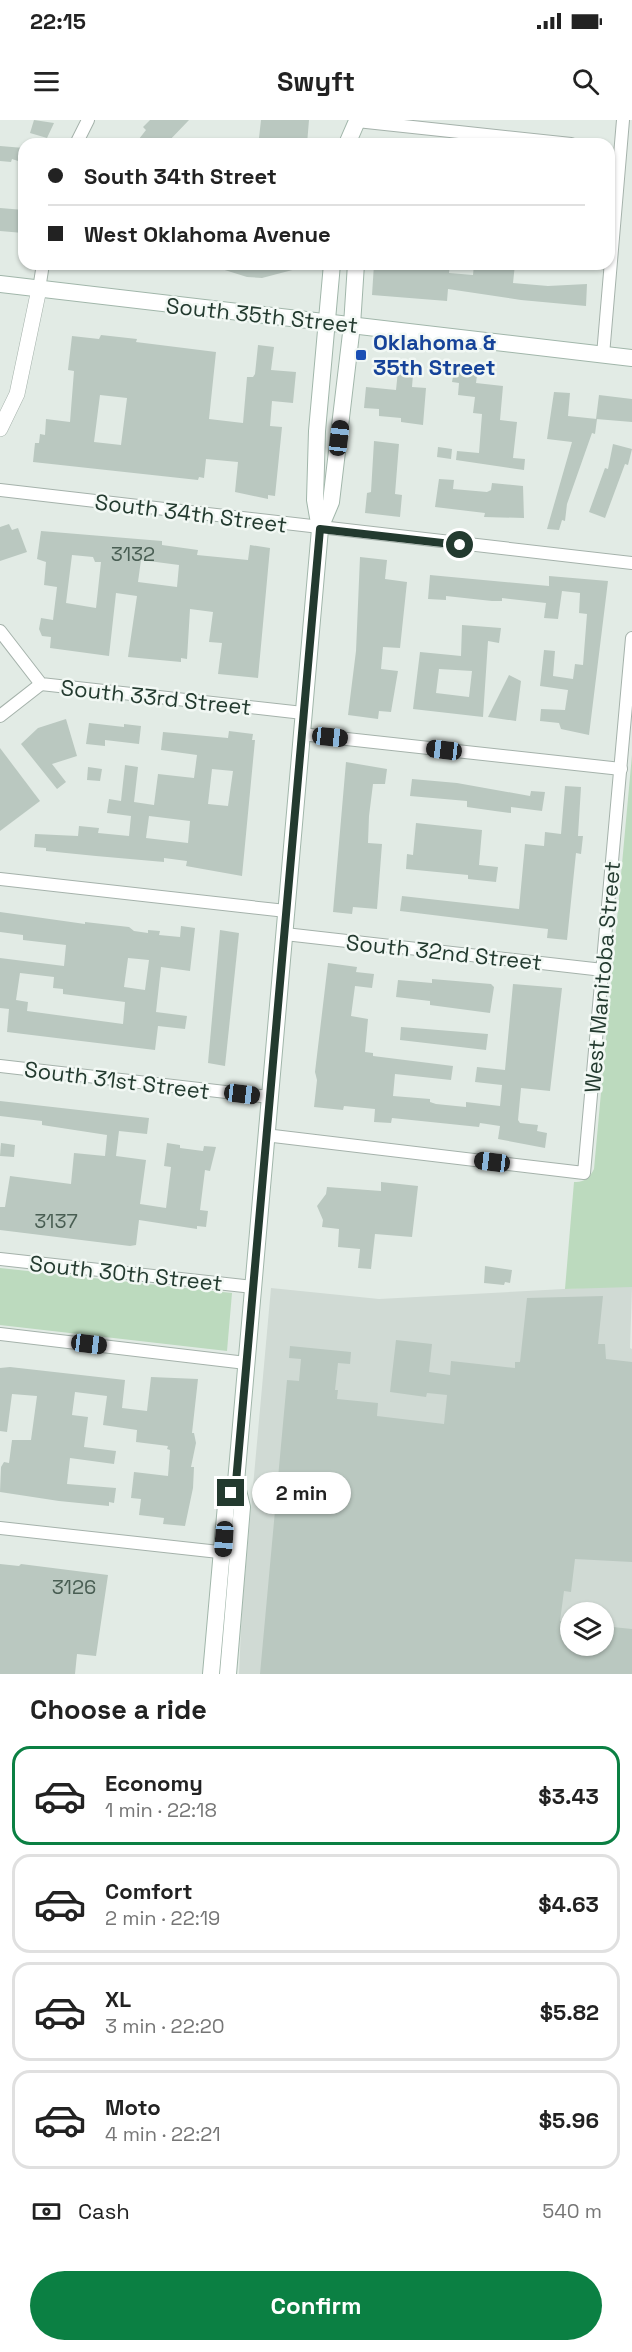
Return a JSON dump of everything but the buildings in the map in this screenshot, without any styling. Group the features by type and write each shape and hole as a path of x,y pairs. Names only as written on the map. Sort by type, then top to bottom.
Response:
{"main road":[{"path":"350,138 357,120"},
{"path":"357,120 361,138"},
{"path":"228,1674 231,1553 226,1505 236,1482 320,529 315,500 316,442 331,270"},
{"path":"320,529 331,502 352,325 356,270"},
{"name":"South 35th Street","path":"0,284 632,358"},
{"path":"211,1674 231,1553"}],"street":[{"path":"79,138 88,120"},
{"path":"357,120 518,138"},
{"path":"615,149 624,120"},
{"path":"0,429 17,394 43,270"},
{"path":"603,355 608,270"},
{"name":"South 34th Street","path":"0,490 320,529 632,563"},
{"name":"South 33rd Street","path":"0,631 41,684 303,713"},
{"name":"West Manitoba Street","path":"265,1135 584,1173 632,638"},
{"path":"0,716 41,684"},
{"path":"301,734 621,769"},
{"path":"0,879 286,911"},
{"name":"South 32nd Street","path":"285,934 603,970"},
{"name":"South 31st Street","path":"0,1066 269,1097"},
{"name":"South 30th Street","path":"0,1259 253,1287"},
{"path":"0,1334 246,1363"},
{"path":"0,1528 231,1553"}],"shaded area":[{"path":"632,1287 630,1348 632,1349 632,1674 239,1674 242,1608 271,1288 379,1299"}],"green space":[{"path":"632,755 632,1287 565,1289 574,1182 586,1179 594,1169"},
{"path":"0,1268 232,1293 227,1351 0,1325"}],"place":[{"name":"Oklahoma & 35th Street","path":"361,355"}],"route":[{"path":"231,1493 236,1482 320,529 460,545"}]}
